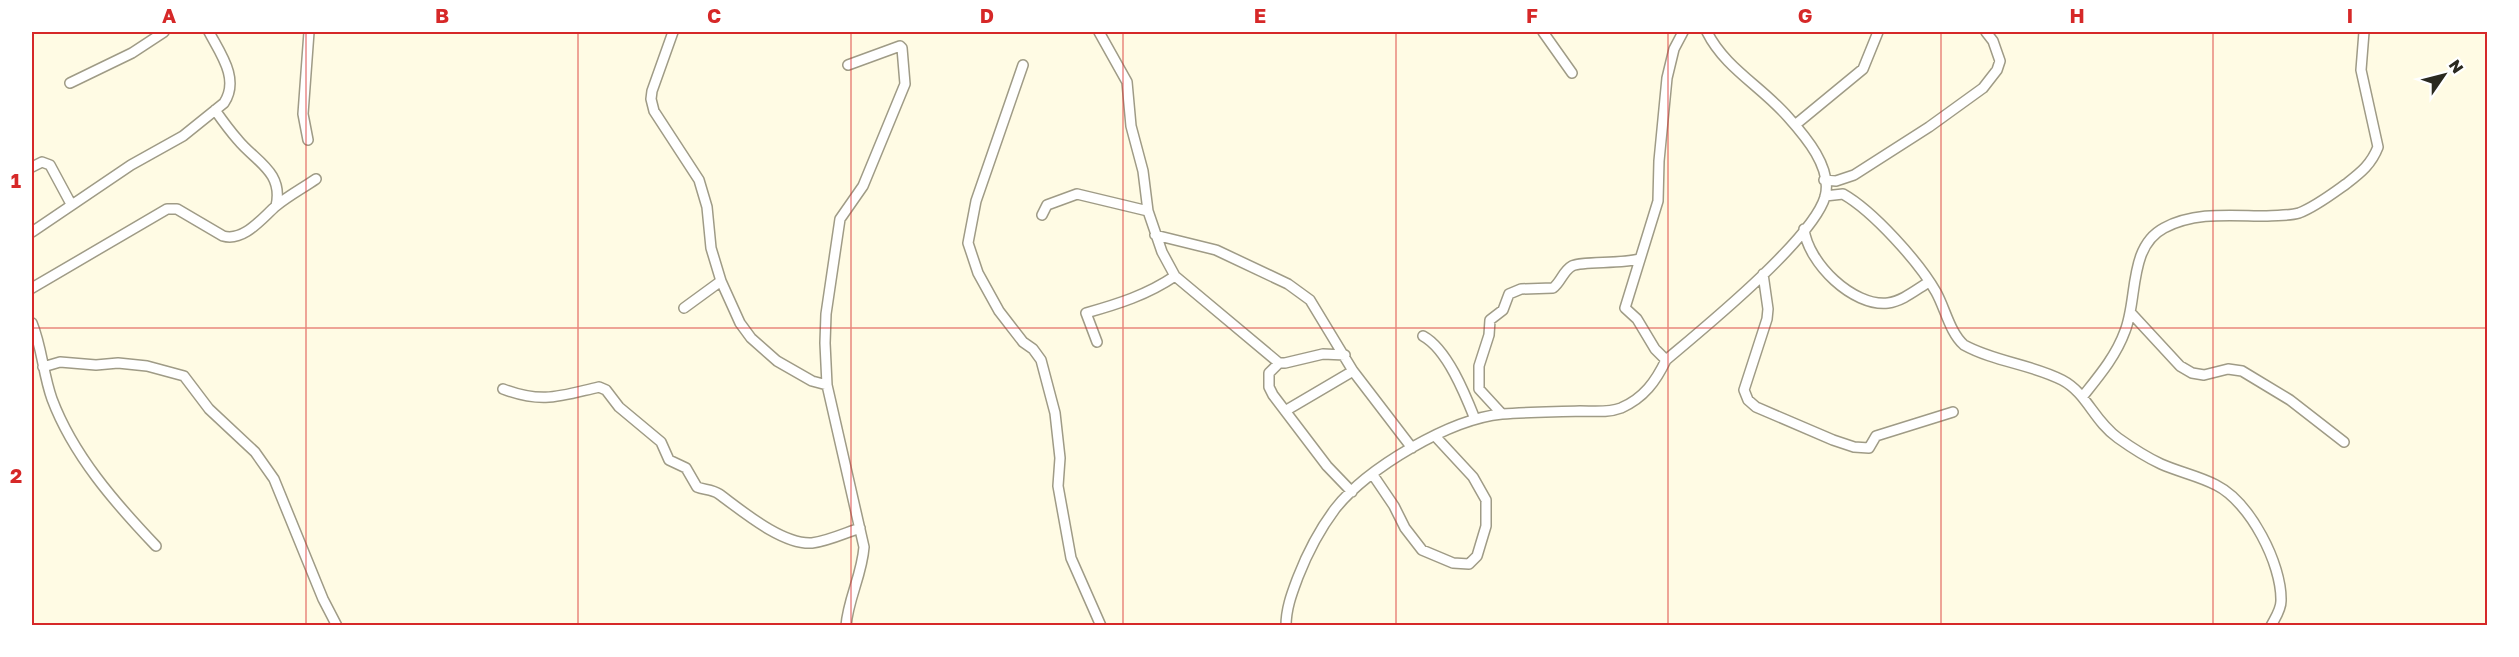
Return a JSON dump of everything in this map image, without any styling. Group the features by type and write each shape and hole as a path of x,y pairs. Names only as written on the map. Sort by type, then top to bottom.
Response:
{"street":[{"path":"70,83 132,53 164,32"},
{"path":"32,232 150,153 183,136 227,98 230,78 225,60 209,32"},
{"path":"308,140 303,114 309,32"},
{"path":"673,32 651,99 654,111 699,180 707,207 708,238 721,282 735,315 758,345 777,361 799,375 827,385"},
{"path":"1099,32 1127,82 1131,126 1143,171 1148,211 1155,235 1175,276 1279,363 1323,354 1345,355"},
{"path":"1543,32 1572,73"},
{"path":"1666,360 1654,350 1637,319 1625,308 1658,201 1659,160 1667,78 1674,49 1683,32"},
{"path":"1286,626 1290,599 1303,565 1329,518 1352,492 1373,475 1412,448 1475,419 1502,414 1600,411 1621,408 1652,386 1666,360 1763,273 1804,229 1825,196 1824,180 1816,152 1796,125 1767,94 1731,67 1707,32"},
{"path":"1796,125 1863,69 1878,32"},
{"path":"1824,180 1836,182 1854,175 1973,98 1997,70 2000,61 1998,51 1986,32"},
{"path":"2083,396 2116,352 2131,313 2137,268 2145,246 2164,228 2218,214 2286,215 2300,213 2365,170 2374,158 2378,147 2361,70 2364,32"},
{"path":"846,626 847,615 862,569 864,547 827,385 826,314 840,219 863,186 905,80 901,46 848,65"},
{"path":"1023,65 976,201 968,243 978,273 999,311 1023,342 1033,349 1041,360 1055,413 1060,458 1058,486 1071,558 1101,626"},
{"path":"215,110 239,141 259,158 271,176 278,194 276,206"},
{"path":"32,166 42,162 50,165 71,204"},
{"path":"32,288 87,253 169,208 177,209 223,236 231,238 258,224 276,206 316,179"},
{"path":"1042,215 1047,205 1077,194 1148,211"},
{"path":"1825,196 1843,194 1868,212 1929,282 1956,336 1964,345 2054,376 2074,387 2083,396 2097,418 2117,437 2162,465 2226,491 2244,510 2270,552 2281,601 2271,626"},
{"path":"1804,229 1809,248 1825,269 1845,290 1862,299 1882,303 1895,301 1929,282"},
{"path":"1155,235 1216,250 1288,284 1315,306 1353,371 1412,448"},
{"path":"1502,414 1479,389 1478,377 1479,366 1490,335 1490,320 1503,310 1509,294 1521,289 1553,288 1564,273 1577,264 1618,264 1639,259"},
{"path":"1763,273 1768,309 1767,319 1744,390 1748,400 1756,407 1833,440 1854,447 1869,448 1876,436 1953,412"},
{"path":"1097,342 1086,313 1113,306 1148,292 1175,276"},
{"path":"684,308 721,282"},
{"path":"2131,313 2180,366 2192,373 2204,375 2228,369 2242,371 2290,400 2344,442"},
{"path":"32,323 39,342 43,367 53,401 84,458 126,514 156,546"},
{"path":"1423,336 1435,344 1449,366 1465,394 1475,419"},
{"path":"43,367 60,362 92,365 125,363 147,366 184,376 209,409 255,452 274,479 322,599 337,626"},
{"path":"1279,363 1269,373 1269,387 1327,466 1352,492"},
{"path":"1285,411 1353,371"},
{"path":"503,389 524,397 549,398 603,388 619,407 662,444 669,460 686,468 697,487 716,492 731,505 782,535 800,542 811,543 860,528"},
{"path":"1373,475 1394,506 1405,528 1422,550 1453,563 1469,564 1477,556 1486,526 1486,500 1473,477 1435,436"}]}
